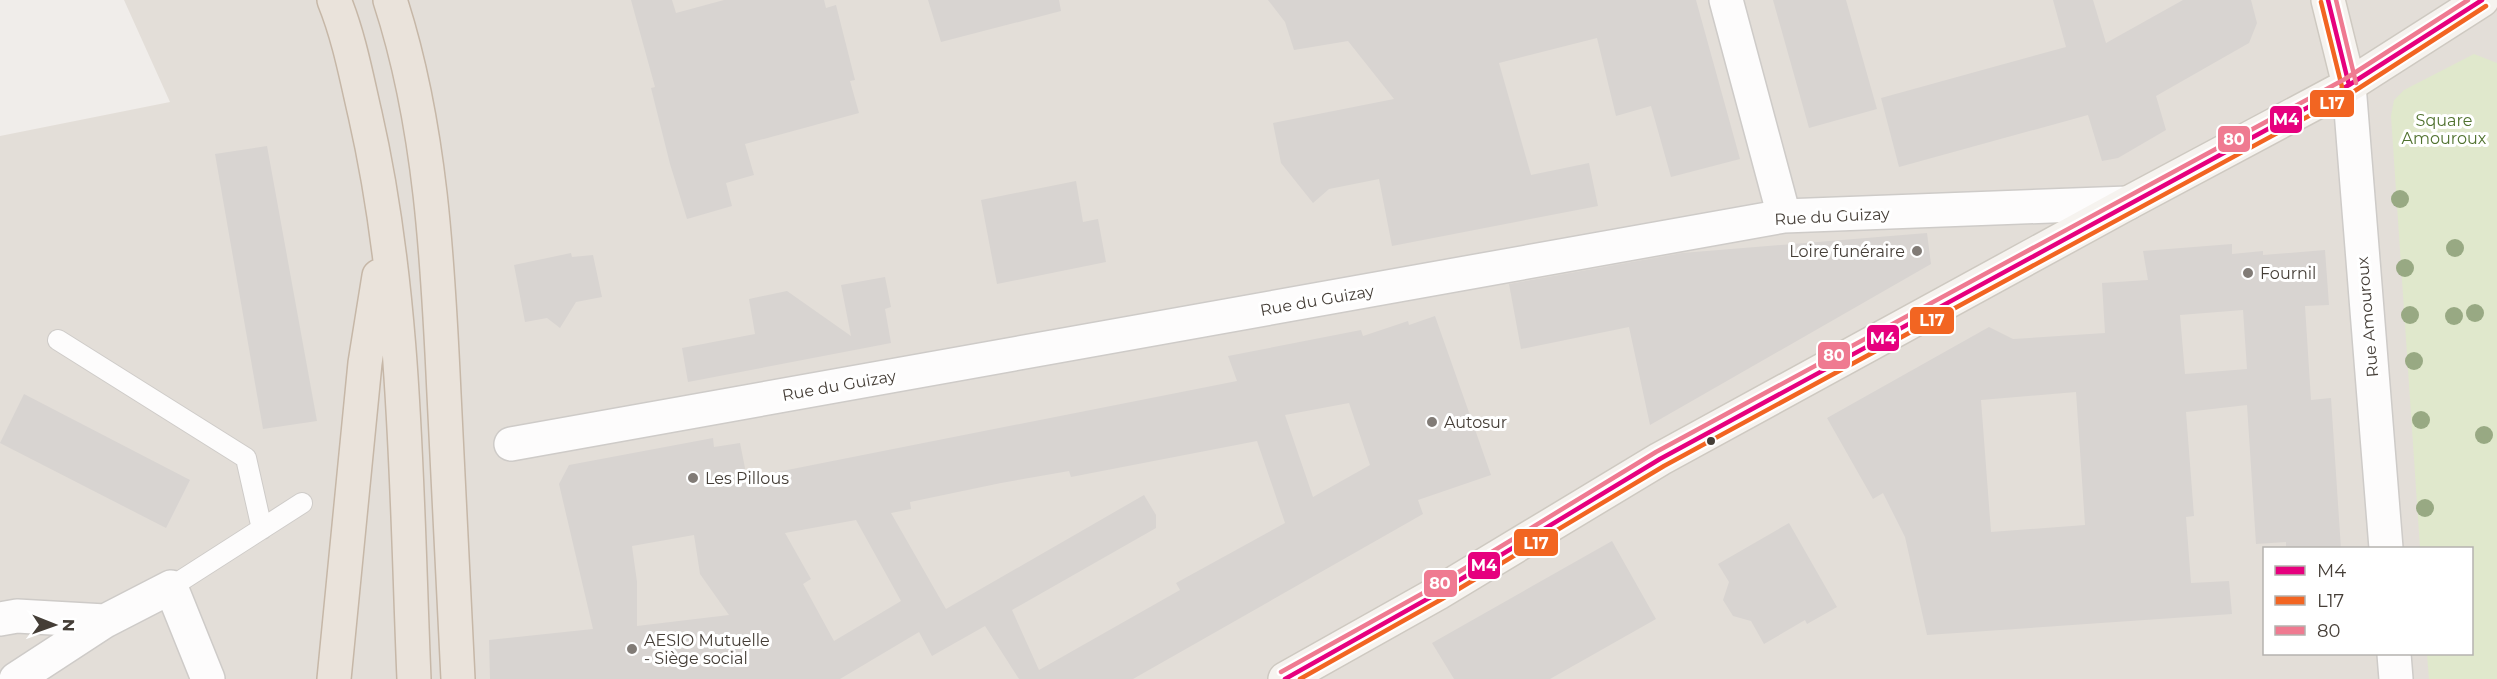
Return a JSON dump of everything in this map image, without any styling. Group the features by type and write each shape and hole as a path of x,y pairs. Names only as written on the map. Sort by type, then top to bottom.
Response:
{"highway":[{"path":"334,0 348,39 376,162 387,227 401,396 414,679"},
{"path":"390,0 415,102 429,188 440,308 458,679"},
{"path":"334,679 365,363 387,227"}],"main road":[{"path":"2328,0 2349,85"},
{"path":"1285,679 1438,593 1660,459 2128,202 2349,85 2482,0"}],"street":[{"path":"1726,0 1784,216"},
{"name":"Rue Amouroux","path":"2349,85 2386,547"},
{"name":"Rue du Guizay","path":"511,444 1784,216 2128,202"},
{"path":"16,679 105,621 171,587 208,679"},
{"path":"0,619 17,616 105,621"},
{"path":"2394,655 2396,679"}],"lane":[{"path":"58,340 246,458 262,529"},
{"path":"171,587 302,503"}],"shaded area":[{"path":"124,0 2497,0 2497,679 0,679 0,136 170,102"}],"green space":[{"name":"Square Amouroux","path":"2474,54 2497,63 2497,679 2429,679 2427,655 2473,655 2473,547 2420,547 2391,116 2394,100 2404,90"}],"building":[{"path":"631,0 672,0 676,13 724,0 824,0 826,8 836,5 855,80 850,81 859,113 745,144 754,175 726,183 732,206 687,219 670,164 651,88 655,87"},
{"path":"928,0 1059,0 1061,11 941,42"},
{"path":"1268,0 1696,0 1740,159 1671,177 1651,106 1616,116 1597,38 1499,63 1531,175 1589,163 1598,206 1392,246 1379,179 1329,189 1313,203 1281,163 1273,123 1394,99 1348,41 1294,50 1285,22"},
{"path":"1773,0 1846,0 1877,109 1809,128"},
{"path":"2053,0 2093,0 2106,43 2183,0 2251,0 2257,23 2249,43 2156,96 2166,130 2118,158 2102,161 2088,115 1899,167 1881,98 2066,47"},
{"path":"267,146 317,421 263,429 215,154"},
{"path":"1076,181 1083,222 1098,219 1106,262 997,284 981,200"},
{"path":"1927,233 1931,264 1650,425 1629,327 1521,349 1509,284 1682,253"},
{"path":"2232,244 2232,254 2263,251 2263,255 2325,250 2329,305 2305,306 2311,400 2331,398 2341,547 2286,547 2286,542 2256,544 2247,405 2186,412 2194,516 2186,517 2191,583 2229,581 2232,614 1927,635 1905,537 1883,493 1873,499 1827,418 1989,327 2013,339 2105,333 2102,283 2148,280 2143,251","holes":["2243,310 2247,369 2185,374 2180,315","2076,392 2085,525 1991,532 1981,400"]},
{"path":"571,253 572,257 593,255 602,297 576,302 560,328 547,318 525,322 514,265"},
{"path":"885,277 891,307 885,309 891,343 688,382 682,348 755,334 749,299 787,291 851,336 841,285"},
{"path":"1435,316 1491,475 1418,500 1423,514 1133,679 1019,679 985,626 932,656 919,632 840,679 490,679 489,640 593,629 559,484 569,465 713,438 714,447 740,443 747,478 1237,381 1228,356 1361,330 1363,336 1408,321 1409,325","holes":["1349,403 1370,465 1313,497 1285,415","1257,441 1285,523 1176,583 1180,590 1039,670 1012,610 1156,528 1156,515 1144,495 946,609 891,513 911,509 910,502 1001,483 1069,471 1071,477","856,520 901,601 834,641 803,584 811,579 785,533","694,535 700,574 729,615 637,626 637,582 632,546"]},
{"path":"24,394 190,480 166,528 0,443"},
{"path":"1789,523 1837,607 1807,624 1805,620 1764,644 1751,621 1733,616 1723,600 1729,582 1718,564"},
{"path":"1612,541 1656,619 1550,679 1454,679 1432,643"}],"transit line":[{"name":"M4","path":"2328,0 2349,85"},
{"name":"80","path":"2336,0 2356,83"},
{"name":"80","path":"1281,672 1434,587 1656,452 2345,79 2468,0"},
{"name":"M4","path":"1285,679 1438,593 1660,459 2349,85 2482,0"},
{"name":"L17","path":"2321,2 2342,87"},
{"name":"L17","path":"1300,679 1442,599 1664,466 2353,92 2486,6"}],"place":[{"name":"Loire funéraire","path":"1917,251"},
{"name":"Fournil","path":"2248,273"},
{"name":"Autosur","path":"1432,422"},
{"name":"Les Pillous","path":"693,478"},
{"name":"AESIO Mutuelle - Siège social","path":"632,649"}]}
